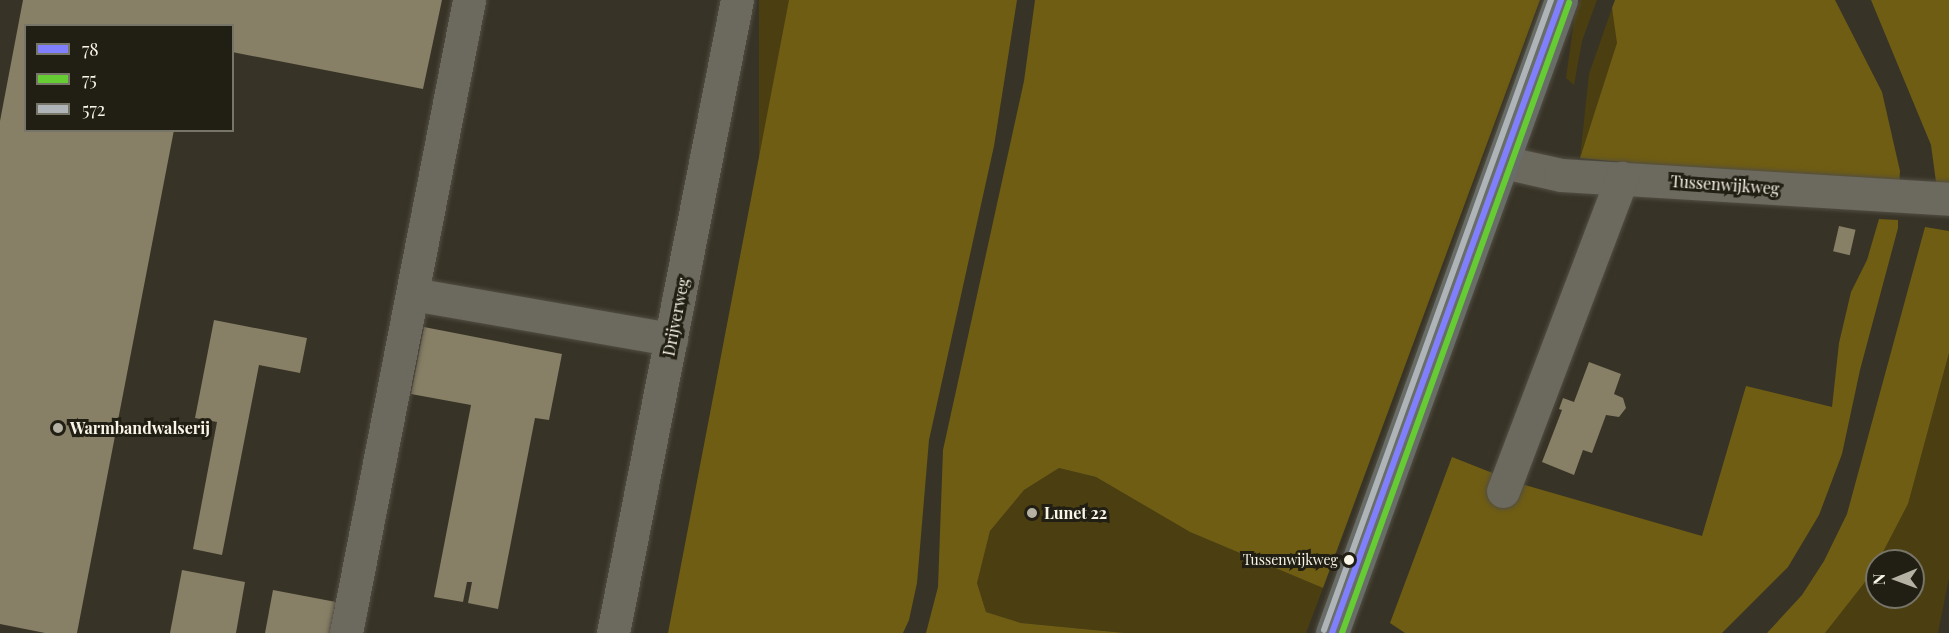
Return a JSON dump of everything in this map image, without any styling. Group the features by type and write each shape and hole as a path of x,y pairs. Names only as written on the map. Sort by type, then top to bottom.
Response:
{"main road":[{"path":"1332,633 1561,0"}],"street":[{"path":"346,633 469,0"},
{"name":"Drijverweg","path":"613,633 737,0"},
{"name":"Tussenwijkweg","path":"1503,162 1562,175 1949,199"},
{"path":"1503,491 1622,178"},
{"path":"413,294 671,339"}],"shaded area":[{"path":"759,0 789,0 789,633 759,633"},
{"path":"789,0 1017,0 994,146 929,440 917,583 909,620 903,633 668,633"},
{"path":"1035,0 1540,0 1323,588 1190,532 1096,477 1059,468 1024,490 990,531 977,583 986,612 1021,623 1125,633 926,633 938,587 943,450 1024,81"},
{"path":"1580,0 1597,0 1582,41 1574,85 1566,78 1575,14"},
{"path":"1615,0 1835,0 1882,92 1900,171 1899,189 1580,158 1617,43 1612,8"},
{"path":"1871,0 1949,0 1949,184 1936,182 1931,145"},
{"path":"1612,8 1618,42 1580,158 1589,74"},
{"path":"1879,219 1898,220 1898,228 1860,370 1842,454 1819,515 1788,567 1722,633 1405,633 1390,623 1452,457 1518,483 1702,536 1746,386 1832,407 1839,343 1851,292 1867,260"},
{"path":"1925,227 1949,231 1949,353 1908,504 1885,549 1865,549 1865,582 1825,633 1767,633 1802,595 1824,561 1847,514"},
{"path":"1949,353 1949,578 1938,633 1825,633 1865,580 1865,609 1925,609 1925,549 1884,549 1908,504"},
{"path":"1059,468 1096,477 1190,532 1323,588 1306,633 1125,633 1021,623 986,612 977,583 990,531 1024,490"}],"building":[{"name":"Warmbandwalserij","path":"23,0 442,0 423,89 234,52 234,24 24,24 24,132 174,132 77,633 45,633 0,624 0,121"},
{"path":"1839,226 1856,230 1850,255 1833,251"},
{"path":"214,320 307,338 300,373 259,365 222,555 193,549 217,422 195,418"},
{"path":"424,327 562,354 549,420 535,418 498,609 468,603 472,582 467,582 463,602 434,597 471,405 411,394"},
{"path":"1589,362 1621,374 1614,394 1623,398 1626,408 1619,417 1606,415 1592,453 1583,450 1574,475 1542,462 1562,410 1559,409 1563,398 1574,402"},
{"path":"182,570 245,582 236,633 170,633"},
{"path":"273,590 336,602 330,633 265,633"}],"transit line":[{"name":"572","path":"1324,630 1551,0"},
{"name":"78","path":"1332,633 1561,0"},
{"name":"75","path":"1342,633 1569,3"}],"place":[{"name":"Warmbandwalserij","path":"58,428"},
{"name":"Lunet 22","path":"1032,513"},
{"name":"Tussenwijkweg","path":"1349,560"}]}
